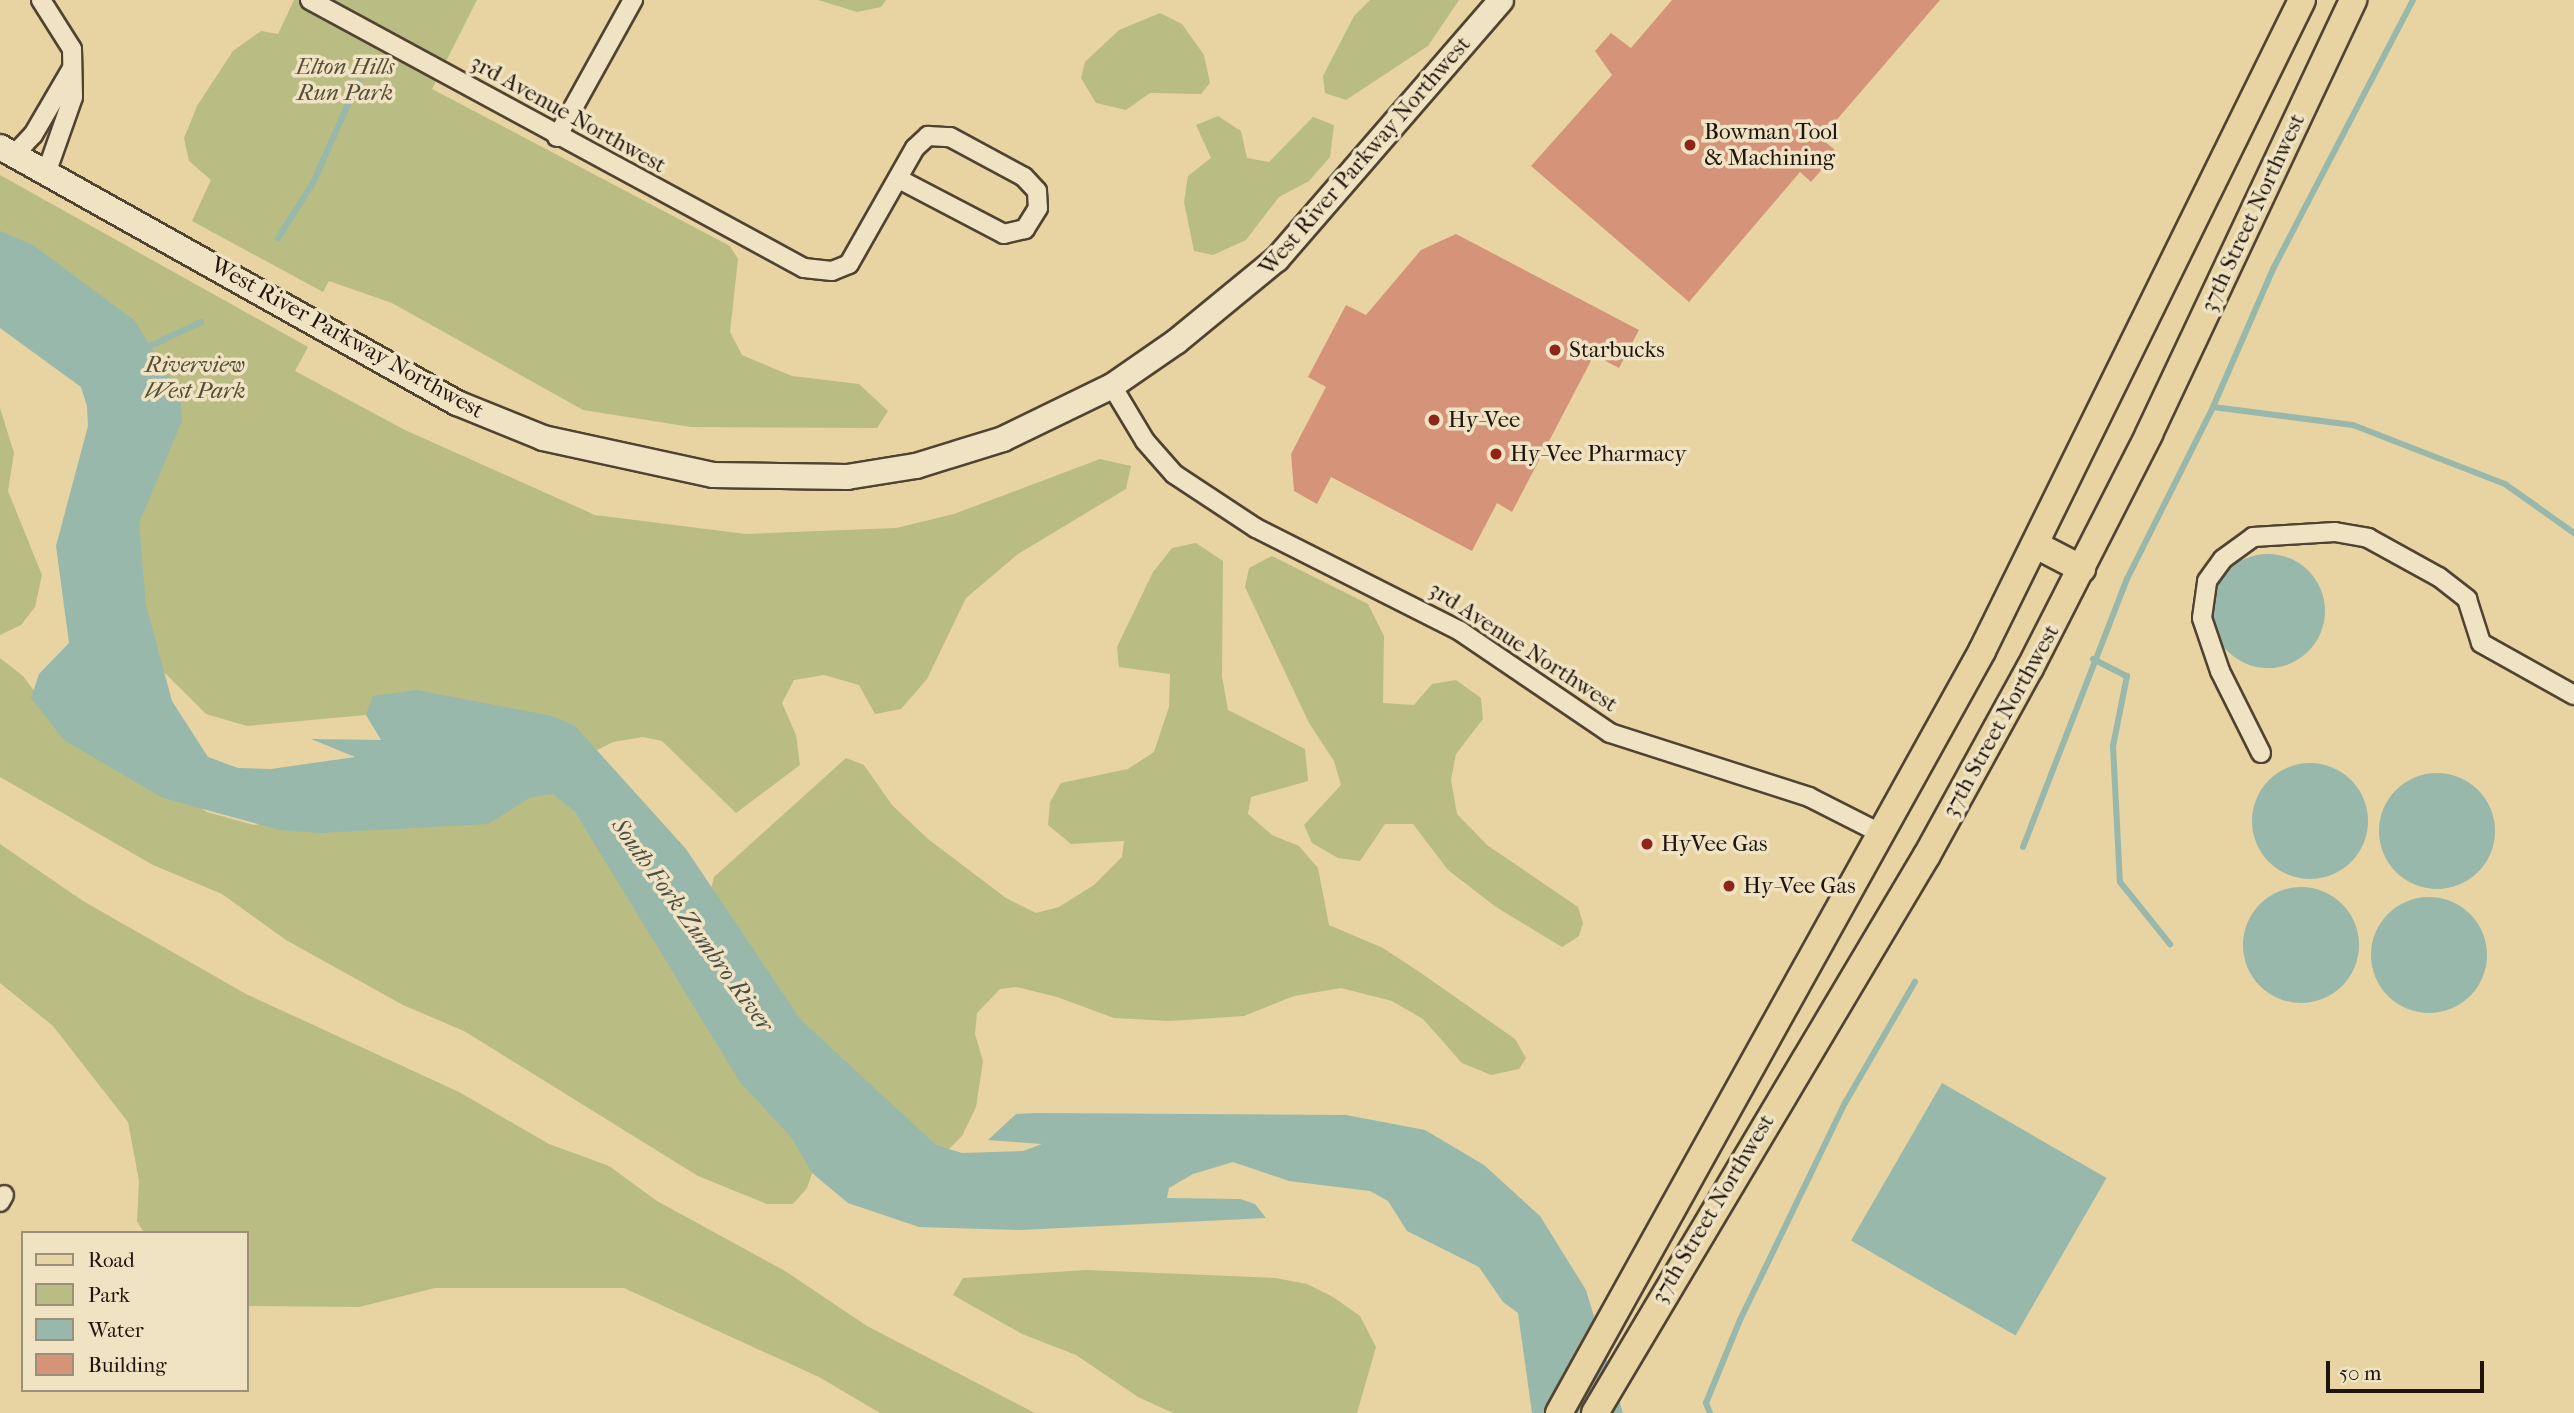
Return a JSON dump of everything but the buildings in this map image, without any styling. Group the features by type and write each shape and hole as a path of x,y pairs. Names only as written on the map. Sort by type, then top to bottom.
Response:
{"main road":[{"name":"West River Parkway Northwest","path":"8,151 457,403 543,438 661,467 759,479 894,471 1003,439 1112,386 1236,298 1277,259 1501,0"},
{"name":"37th Street Northwest","path":"1559,1413 1884,835 2036,545 2302,0"},
{"name":"37th Street Northwest","path":"1595,1413 1666,1287 1927,855 2082,569 2353,0"},
{"path":"2036,545 2082,569"}],"street":[{"path":"41,0 63,27 72,67 73,97 47,171"},
{"name":"3rd Avenue Northwest","path":"310,0 557,137 804,268 832,271 849,264 899,178"},
{"path":"557,137 633,0"},
{"path":"8,151 33,135 72,67"},
{"path":"943,134 1024,177 1037,191 1038,208 1025,229 1004,234 899,178 922,139 943,134"},
{"name":"3rd Avenue Northwest","path":"1112,386 1145,441 1174,474 1256,528 1460,631 1610,733 1809,797 1884,835"},
{"path":"2261,753 2220,671 2202,618 2207,581 2223,559 2253,537 2334,532 2368,538 2439,577 2467,599 2481,643 2574,695"}],"green space":[{"name":"Elton Hills Run Park","path":"294,0 477,0 432,89 730,246 738,259 730,332 742,355 792,376 859,384 888,411 877,428 691,427 583,410 392,303 329,281 323,292 192,221 211,180 189,161 184,138 197,106 233,51 261,31 278,34"},
{"path":"818,0 886,0 881,7 857,12"},
{"path":"1370,0 1459,0 1428,46 1346,100 1325,93 1323,76 1354,16"},
{"path":"1160,13 1182,24 1204,55 1210,83 1201,94 1150,93 1126,110 1096,103 1081,78 1085,62 1119,30"},
{"path":"1218,116 1241,131 1247,158 1269,162 1313,117 1334,125 1330,157 1309,181 1279,197 1246,240 1213,255 1194,251 1184,202 1188,176 1211,158 1196,125"},
{"name":"Riverview West Park","path":"0,175 308,347 295,371 405,430 595,515 746,534 896,528 954,514 1100,459 1131,466 1126,489 1018,554 966,598 927,679 901,709 875,714 859,685 824,675 794,680 782,703 796,735 800,765 736,813 662,741 643,737 613,742 591,753 383,704 366,715 247,726 206,714 154,662 121,431 0,283"},
{"path":"0,408 14,453 8,491 42,575 35,607 21,625 0,635"},
{"path":"1196,543 1223,561 1222,676 1228,710 1305,749 1308,781 1251,797 1248,814 1272,835 1299,846 1318,868 1329,925 1383,948 1421,973 1515,1039 1526,1058 1519,1069 1491,1075 1462,1063 1423,1019 1392,1001 1341,988 1294,996 1244,1016 1170,1021 1114,1018 1057,997 1017,987 1000,989 977,1013 975,1034 983,1061 976,1107 962,1136 923,1175 706,908 714,877 846,758 864,765 892,805 928,839 1006,898 1036,913 1059,907 1094,885 1122,857 1124,841 1071,844 1048,825 1050,802 1061,783 1128,769 1154,752 1169,707 1170,674 1119,667 1117,647 1153,572 1172,548"},
{"path":"1272,556 1368,604 1384,636 1383,703 1414,705 1432,684 1456,680 1481,698 1483,719 1456,754 1451,780 1457,814 1487,845 1578,907 1583,923 1579,936 1562,947 1496,907 1448,870 1413,824 1385,824 1360,861 1338,858 1312,843 1304,825 1341,785 1334,761 1309,723 1245,587 1249,568"},
{"path":"0,658 23,676 44,704 207,812 254,825 528,786 553,793 575,812 802,1134 812,1173 807,1188 793,1204 767,1204 698,1176 464,1031 403,1005 286,940 222,894 153,865 0,777"},
{"path":"0,844 83,901 246,994 459,1092 549,1144 609,1166 657,1201 785,1271 867,1326 1035,1413 880,1413 819,1377 624,1288 435,1288 359,1307 248,1306 248,1231 143,1231 137,1221 139,1181 128,1122 53,1026 0,983"},
{"path":"1086,1270 1275,1278 1307,1284 1333,1297 1360,1316 1376,1347 1357,1413 1173,1413 1138,1397 1076,1355 1022,1334 953,1295 963,1278"}],"water":[{"name":"South Fork Zumbro River","path":"0,231 33,245 135,321 180,394 182,421 139,523 146,605 172,701 208,757 238,768 271,769 355,757 311,739 381,740 366,715 373,696 416,690 552,716 575,726 686,849 800,1019 936,1145 962,1153 1023,1151 1042,1144 988,1140 1016,1114 1035,1113 1346,1115 1425,1130 1484,1165 1540,1216 1586,1290 1623,1413 1532,1413 1518,1313 1503,1302 1479,1267 1407,1231 1388,1201 1370,1191 1289,1181 1233,1162 1193,1174 1169,1188 1167,1198 1240,1199 1255,1204 1266,1218 1021,1230 919,1227 848,1203 812,1173 791,1137 740,1082 575,812 553,794 531,797 488,824 320,833 280,830 163,798 64,740 31,698 39,674 69,643 56,546 88,426 87,406 81,387 0,328"},
{"path":"2268,554 2290,559 2308,571 2320,589 2325,611 2320,633 2308,651 2290,663 2268,668 2246,663 2228,651 2216,633 2211,611 2216,589 2228,571 2246,559"},
{"path":"2310,763 2332,768 2351,780 2363,799 2368,821 2363,843 2351,862 2332,874 2310,879 2288,874 2269,862 2257,843 2252,821 2257,799 2269,780 2288,768"},
{"path":"2437,773 2459,777 2478,790 2491,809 2495,831 2491,853 2478,872 2459,885 2437,889 2415,885 2396,872 2383,853 2379,831 2383,809 2396,790 2415,777"},
{"path":"2301,887 2323,892 2342,904 2354,923 2359,945 2354,967 2342,986 2323,998 2301,1003 2279,998 2260,986 2248,967 2243,945 2248,923 2260,904 2279,892"},
{"path":"2429,897 2451,901 2470,914 2483,933 2487,955 2483,977 2470,996 2451,1009 2429,1013 2407,1009 2388,996 2375,977 2371,955 2375,933 2388,914 2407,901"},
{"path":"1942,1083 2107,1178 2016,1336 1851,1241"}],"waterway":[{"path":"2023,847 2127,579 2213,407 2273,269 2413,0"},
{"path":"278,238 313,183 358,82"},
{"path":"146,348 201,322"},
{"path":"2213,407 2353,425 2505,484 2574,533"},
{"path":"2093,659 2127,676 2113,746 2120,882 2170,944"},
{"path":"1710,1413 1706,1403 1740,1320 1845,1103 1915,982"}],"place":[{"name":"Bowman Tool & Machining","path":"1690,145"},
{"name":"Starbucks","path":"1555,350"},
{"name":"Hy-Vee","path":"1434,420"},
{"name":"Hy-Vee Pharmacy","path":"1496,454"},
{"name":"HyVee Gas","path":"1647,844"},
{"name":"Hy-Vee Gas","path":"1729,886"}]}
